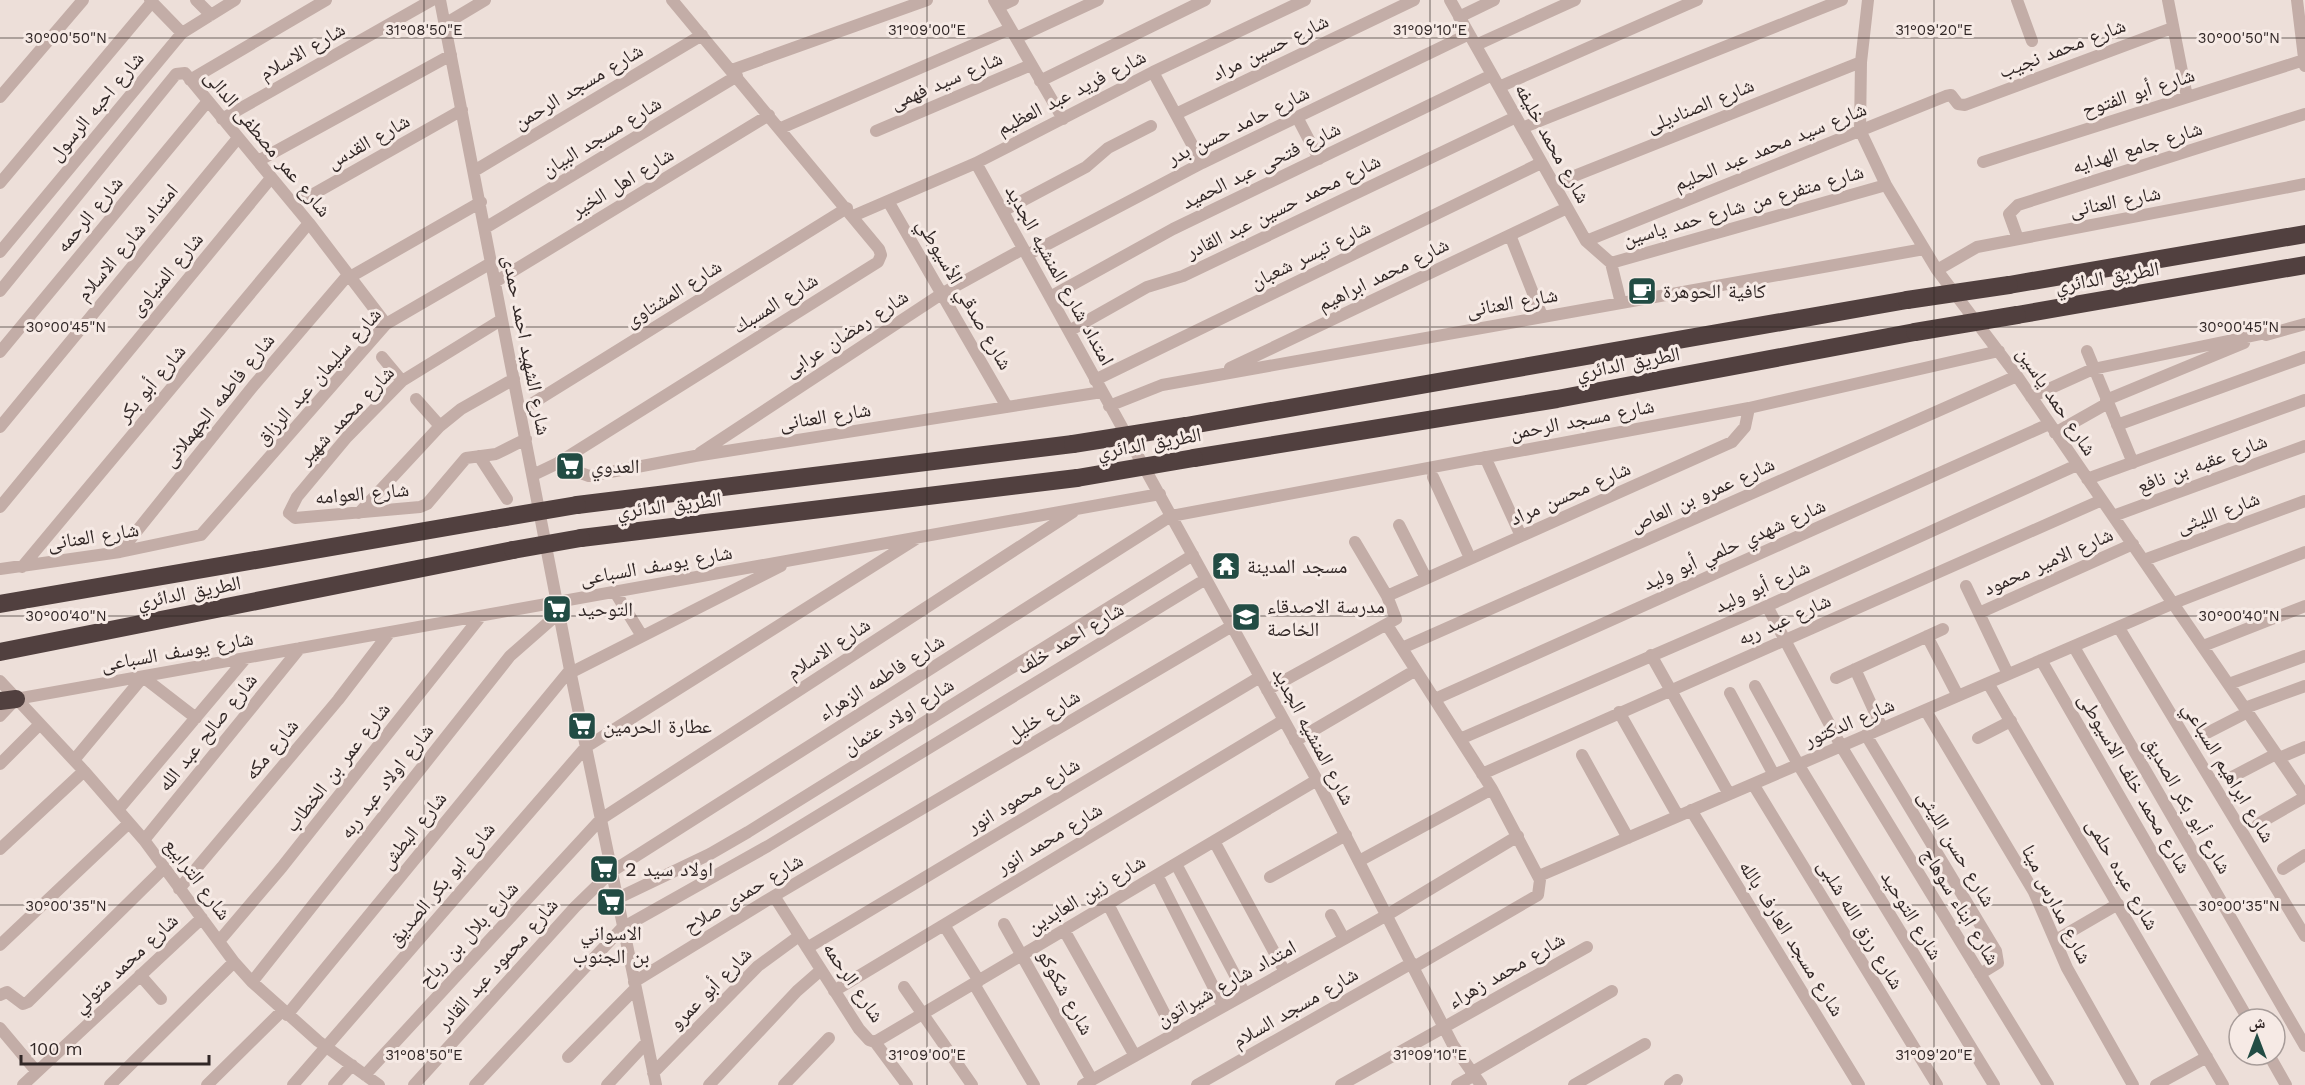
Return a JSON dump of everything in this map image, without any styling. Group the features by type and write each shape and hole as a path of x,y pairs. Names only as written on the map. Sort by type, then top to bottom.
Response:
{"highway":[{"name":"الطريق الدائري","path":"0,604 577,506 1073,444 1186,426 1907,300 2009,285 2305,234"},
{"name":"الطريق الدائري","path":"0,652 581,538 1077,478 1557,399 1915,332 2305,265"}],"street":[{"path":"0,97 83,0"},
{"path":"196,0 211,15"},
{"name":"شارع احبه الرسول","path":"0,252 182,33 235,0"},
{"path":"190,80 326,0"},
{"name":"شارع الاسلام","path":"222,119 432,0"},
{"name":"شارع الشهيد احمد حمدى","path":"441,0 570,671 654,1079"},
{"path":"445,24 485,0"},
{"name":"شارع المسبك","path":"533,475 556,464 878,262 881,255 879,249 850,212 672,0"},
{"name":"شارع مسجد البيان","path":"485,228 734,73 927,0"},
{"path":"1013,0 996,4 1063,119"},
{"path":"781,128 1098,0"},
{"path":"1040,81 1205,0"},
{"name":"شارع فريد عبد العظيم","path":"850,212 888,201 976,163 1153,72 1305,0"},
{"name":"شارع حسين مراد","path":"1176,114 1401,3 1414,0"},
{"name":"شارع محمد خليفه","path":"1450,0 1586,241 1611,263"},
{"path":"1459,17 1494,0"},
{"path":"1476,45 1575,0"},
{"path":"1499,87 1697,0"},
{"name":"شارع محمد حسين عبد القادر","path":"1069,331 1147,287 1183,276 1519,122 1842,0"},
{"name":"شارع حمد ياسين","path":"1868,0 1861,62 1860,130 1886,185 1937,270 2017,376 2305,797"},
{"path":"2017,0 2032,41"},
{"path":"2168,0 2187,97"},
{"path":"2297,0 2304,63"},
{"path":"0,183 151,1 182,33"},
{"name":"شارع محمد نجيب","path":"1965,105 2172,28"},
{"name":"شارع حامد حسن بدر","path":"1025,252 1202,163 1469,34"},
{"name":"شارع مسجد الرحمن","path":"474,171 702,35"},
{"path":"258,161 451,55"},
{"name":"شارع الصناديلى","path":"1554,184 1861,62"},
{"name":"شارع أبو الفتوح","path":"1983,162 2187,97 2304,63"},
{"name":"شارع سيد فهمى","path":"876,131 1031,65"},
{"path":"1153,72 1202,163"},
{"name":"شارع عمر مصطفى الدالى","path":"0,291 176,74 184,73 309,223 386,324"},
{"name":"شارع فتحى عبد الحميد","path":"1050,297 1173,229 1492,75"},
{"name":"شارع سيد محمد عبد الحليم","path":"1586,241 1946,96 1955,98 1958,104 1965,105"},
{"name":"شارع الرحمه","path":"0,352 208,101"},
{"name":"شارع القدس","path":"294,205 462,110"},
{"name":"شارع جامع الهدايه","path":"2018,239 2009,214 2018,205 2305,114"},
{"name":"شارع اهل الخير","path":"495,282 770,115"},
{"path":"1297,117 1319,159"},
{"path":"1003,211 1086,167 1108,148 1151,126"},
{"name":"امتداد شارع الاسلام","path":"0,427 238,138"},
{"name":"امتداد شارع المنشيه الجديد","path":"976,163 1109,406"},
{"name":"شارع تيسر شعبان","path":"1095,380 1541,163"},
{"name":"شارع المنياوى","path":"0,507 271,178"},
{"name":"شارع العنانى","path":"1937,270 1962,253 1977,247 2305,184"},
{"name":"شارع متفرع من شارع حمد ياسين","path":"1611,263 1886,185"},
{"name":"شارع صدقي الأسيوطي","path":"888,201 1007,406"},
{"name":"شارع فاطمه الجهملانى","path":"120,552 255,385 349,276 481,202"},
{"name":"شارع محمد ابراهيم","path":"1216,375 1567,208"},
{"name":"شارع المشتاوى","path":"520,411 850,212"},
{"name":"شارع أبو بكر","path":"22,567 309,223"},
{"path":"1510,235 1542,316"},
{"name":"شارع العنانى","path":"1109,406 1162,385 1924,249"},
{"name":"شارع رمضان عرابى","path":"695,456 943,293 1025,252"},
{"name":"شارع سليمان عبد الرزاق","path":"193,539 208,529 386,324 491,263"},
{"path":"1611,263 1621,303"},
{"name":"شارع محمد شهير","path":"291,510 297,496 347,437 402,381 501,320"},
{"path":"2031,397 2093,369 2305,324"},
{"name":"شارع شهدي حلمي أبو وليد","path":"1435,699 2052,429 2107,402 2271,332"},
{"name":"شارع مسجد الرحمن","path":"1171,516 1749,408 1999,351"},
{"path":"2087,351 2133,463"},
{"path":"382,357 402,381"},
{"path":"2117,425 2305,357"},
{"name":"شارع عمرو بن العاص","path":"1402,648 2017,376"},
{"path":"359,513 440,426 461,409 514,379"},
{"name":"شارع العنانى","path":"556,464 589,476 695,456 1102,392"},
{"path":"417,399 440,426"},
{"path":"2087,479 2305,400"},
{"name":"شارع المنشيه الجديد","path":"1109,406 1317,780 1445,1028 1475,1078"},
{"name":"شارع محسن مراد","path":"1387,596 1732,442 1745,427 1749,408"},
{"name":"شارع العوامه","path":"291,510 290,513 295,518 420,507 427,504 466,458 496,454 526,439"},
{"name":"شارع عقبه بن نافع","path":"2113,516 2305,446"},
{"path":"479,456 507,499"},
{"path":"1485,457 1521,536"},
{"name":"شارع أبو وليد","path":"1460,740 1767,606 2077,465"},
{"path":"1433,477 1470,558"},
{"name":"شارع يوسف السباعى","path":"8,700 481,616 558,608 615,592 1160,494"},
{"name":"شارع عبد ربه","path":"1482,774 2102,500"},
{"name":"شارع الليثى","path":"2144,560 2305,501"},
{"name":"شارع الاسلام","path":"601,819 1077,509"},
{"name":"شارع فاطمه الزهراء","path":"611,872 1171,516"},
{"path":"1398,525 1426,578"},
{"path":"586,747 922,536"},
{"name":"شارع العنانى","path":"0,570 193,539"},
{"path":"1267,690 1388,625 1396,615 1355,542"},
{"name":"شارع الامير محمود","path":"1979,613 2133,544"},
{"name":"شارع الدكتور","path":"1539,876 2174,603 2305,552"},
{"name":"شارع اولاد عثمان","path":"616,898 710,854 748,832 1193,555"},
{"path":"570,671 793,560"},
{"name":"شارع احمد خلف","path":"622,928 768,846 1206,579"},
{"path":"1966,586 2008,674"},
{"path":"615,592 642,636"},
{"name":"شارع ابناء سوهاج","path":"1767,606 1841,746 2048,1085"},
{"path":"2203,646 2305,606"},
{"name":"شارع اولاد عبد ربه","path":"252,982 506,662 558,608"},
{"name":"شارع عمر بن الخطاب","path":"220,940 275,876 481,616"},
{"path":"1388,625 1492,789 1539,876"},
{"name":"شارع خليل","path":"874,838 1232,626"},
{"name":"شارع ابراهيم السباعي","path":"2119,628 2305,936"},
{"path":"1836,678 1943,629"},
{"name":"شارع مكه","path":"179,889 338,700 390,632"},
{"path":"1927,636 1958,696"},
{"name":"شارع أبو بكر الصديق","path":"2074,647 2305,1046"},
{"name":"شارع صالح عبد الله","path":"144,840 300,648"},
{"path":"1651,655 1729,794"},
{"path":"2229,684 2305,656"},
{"path":"118,810 246,658"},
{"name":"شارع محمد خلف الاسيوطى","path":"2041,660 2241,1007"},
{"path":"1855,669 1882,728"},
{"path":"1295,741 1416,670"},
{"name":"شارع البطش","path":"207,1085 285,1013 570,671"},
{"path":"74,760 143,677 196,718"},
{"name":"شارع محمود انور","path":"807,948 1260,677"},
{"name":"شارع الترابيع","path":"0,681 8,700 40,724 144,840 234,962 252,982 327,1048 379,1085"},
{"name":"شارع عبده حلمى","path":"1988,683 2223,1085"},
{"name":"شارع التوحيد","path":"1755,686 1798,764 1994,1085"},
{"path":"2207,733 2246,710 2305,686"},
{"path":"1730,693 1774,775"},
{"path":"0,716 8,700"},
{"name":"شارع مدارس مينا","path":"1926,711 2034,892 2067,968 2133,1085"},
{"path":"1619,712 1678,816"},
{"name":"شارع محمد انور","path":"834,991 1284,720"},
{"path":"1978,738 2011,721"},
{"path":"0,764 40,724"},
{"name":"شارع حسن الليثى","path":"1866,735 1996,951 1998,963 1980,974"},
{"name":"شارع ابو بكر الصديق","path":"327,1048 586,747"},
{"path":"2230,778 2278,756 2305,747"},
{"path":"1582,755 1628,837"},
{"path":"0,849 84,771"},
{"name":"شارع زين العابدين","path":"875,1042 1317,780"},
{"name":"شارع رزق الله شلبى","path":"1753,784 1937,1085"},
{"path":"1359,861 1492,789"},
{"path":"2258,824 2305,797"},
{"name":"شارع مسجد العارف بالله","path":"1691,810 1859,1085"},
{"name":"شارع بلال بن رباح","path":"365,1075 601,819"},
{"path":"0,945 129,823"},
{"path":"1270,877 1346,836"},
{"name":"امتداد شارع شيراتون","path":"1088,1082 1387,915 1518,836"},
{"name":"شارع حمدى صلاح","path":"568,1057 634,986 774,896 874,838"},
{"path":"1214,841 1285,972"},
{"path":"2283,869 2305,855"},
{"path":"1176,864 1245,994"},
{"path":"0,995 7,992 23,1004 28,1002 164,868"},
{"name":"شارع محمود عبد القادر","path":"414,1085 581,900 611,872"},
{"path":"1157,875 1224,1006"},
{"name":"شارع مسجد السلام","path":"1197,1085 1538,895 1539,876"},
{"name":"شارع الرحمه","path":"774,896 864,1035 875,1042 907,1085"},
{"path":"1108,904 1174,1034"},
{"path":"2056,940 2118,904"},
{"path":"1331,915 1344,939"},
{"name":"شارع محمد متولي","path":"23,1085 202,918"},
{"name":"شارع شكوكو","path":"1004,924 1022,954 1088,1082"},
{"path":"944,925 1034,1085"},
{"path":"475,1085 622,928"},
{"path":"1064,930 1135,1056"},
{"name":"شارع أبو عمرو","path":"654,1079 766,959 799,936"},
{"name":"شارع محمد زهراء","path":"1341,1085 1587,947"},
{"path":"110,1085 234,962"},
{"path":"709,1085 797,991 821,970"},
{"path":"140,975 161,999"},
{"path":"904,987 921,1015 972,1085"},
{"path":"1457,1085 1475,1078 1612,991"},
{"path":"0,1028 37,1072"},
{"path":"784,1085 829,1038"},
{"path":"607,1085 647,1042"},
{"path":"1574,1085 1646,1044"},
{"path":"293,1085 327,1048"},
{"path":"2156,1085 2207,1057"},
{"path":"334,1085 352,1065"},
{"path":"2276,1067 2286,1085"}],"place":[{"name":"كافية الحوهرة","path":"1642,291"},
{"name":"العدوي","path":"570,466"},
{"name":"مسجد المدينة","path":"1226,566"},
{"name":"التوحيد","path":"557,609"},
{"name":"مدرسة الاصدقاء الخاصة","path":"1246,617"},
{"name":"عطارة الحرمين","path":"582,726"},
{"name":"اولاد سيد 2","path":"604,869"},
{"name":"الاسواني بن الجنوب","path":"611,902"}]}
